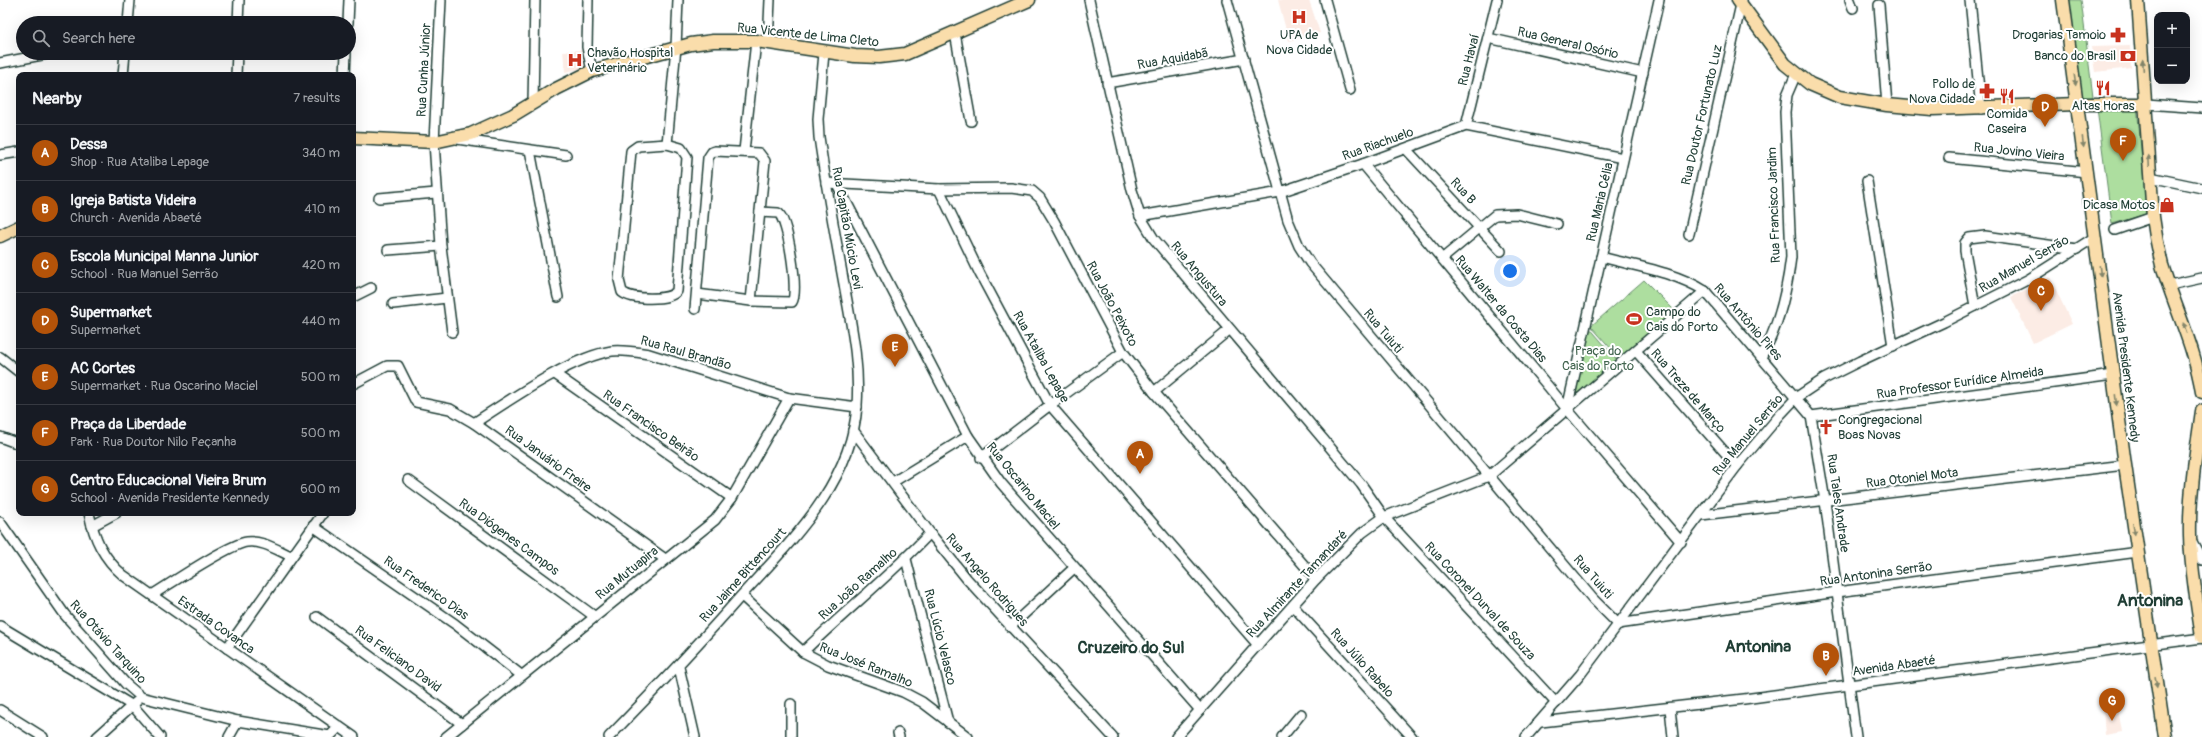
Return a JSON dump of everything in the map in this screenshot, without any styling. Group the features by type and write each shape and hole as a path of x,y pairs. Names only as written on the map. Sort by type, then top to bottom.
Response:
{"main road":[{"name":"Rua Vicente de Lima Cleto","path":"356,138 434,142 455,138 490,127 592,71 676,47 713,41 756,41 824,53 879,57 905,54 955,33 1011,4 1029,0"},
{"name":"Avenida Presidente Kennedy","path":"2063,0 2125,465 2164,737"},
{"path":"2138,0 2153,217 2157,243 2194,352 2202,392"},
{"path":"1740,1 1769,44 1796,74 1826,92 1887,105 1932,109 1982,109 2078,104 2146,104"},
{"path":"0,236 16,228"},
{"path":"2202,411 2199,455 2190,498 2190,538 2202,637"}],"street":[{"path":"129,16 130,0"},
{"path":"238,16 239,0"},
{"path":"348,16 349,0"},
{"name":"Rua Cunha Júnior","path":"441,0 434,142 436,193 441,246 452,332"},
{"path":"533,103 535,0"},
{"path":"588,0 587,48 592,71"},
{"path":"667,144 676,47 678,0"},
{"path":"768,43 770,0"},
{"name":"Rua Angustura","path":"1089,0 1132,190 1140,216 1168,258 1361,484 1384,517"},
{"name":"Rua Tuiuti","path":"1227,0 1293,234 1310,263 1593,599 1618,624"},
{"path":"1325,0 1350,90"},
{"name":"Rua Havaí","path":"1466,126 1497,0"},
{"name":"Rua Maria Célia","path":"1567,409 1659,0"},
{"path":"1970,0 1982,109"},
{"name":"Rua Doutor Fortunato Luz","path":"1689,234 1740,1"},
{"path":"1879,5 1887,105"},
{"path":"955,33 970,121"},
{"name":"Rua General Osório","path":"1488,38 1643,73"},
{"path":"744,151 756,41"},
{"name":"Rua Capitão Múcio Levi","path":"824,53 818,119 826,184 854,341 858,379 857,407"},
{"name":"Rua Aquidabã","path":"1107,83 1244,59"},
{"path":"0,63 16,60"},
{"path":"123,72 124,60"},
{"path":"236,72 237,60"},
{"path":"345,72 346,60"},
{"name":"Rua Francisco Jardim","path":"1761,357 1772,334 1789,276 1791,258 1785,112 1787,95 1796,74"},
{"path":"2146,104 2202,108"},
{"path":"1466,126 1624,158"},
{"name":"Rua Riachuelo","path":"1140,216 1280,192 1363,164 1466,126"},
{"path":"455,138 566,155"},
{"path":"667,144 681,148 687,157 677,291 674,296 664,298 629,296 622,292 619,280 631,150 638,146 667,144"},
{"name":"Rua B","path":"1406,148 1502,251"},
{"path":"530,150 558,297"},
{"path":"695,309 708,158 712,152 715,151 744,151 759,153 765,161 751,301"},
{"path":"0,155 16,152"},
{"name":"Rua Jovino Vieira","path":"1949,158 2087,172"},
{"name":"Rua Walter da Costa Dias","path":"1363,164 1567,409 1681,542"},
{"path":"2150,177 2202,188"},
{"path":"1867,181 1893,346"},
{"name":"Rua João Peixoto","path":"826,184 939,189 1011,188 1032,191 1040,198 1054,221 1123,352 1154,392 1316,579"},
{"name":"Rua Oscarino Maciel","path":"837,184 968,436 981,458 1074,568 1200,710"},
{"name":"Rua Ataliba Lepage","path":"939,189 980,274 1050,405 1258,645"},
{"path":"379,198 436,193"},
{"path":"697,294 751,301 792,302 795,295 793,269 783,217 778,213 760,212"},
{"path":"1442,259 1495,215 1507,213 1557,224"},
{"path":"2115,230 2153,217"},
{"path":"1975,306 1965,251 1966,243 1970,238 1984,236 2076,249"},
{"name":"Rua Manuel Serrão","path":"1526,737 1541,722 1618,624 1702,515 1737,466 1797,397 1824,379 1975,306 2043,270 2095,237"},
{"path":"388,250 441,246"},
{"name":"Rua Antônio Pires","path":"1601,257 1675,277 1694,284 1705,291 1797,397"},
{"path":"2170,285 2202,278"},
{"path":"356,296 371,288"},
{"name":"Rua Almirante Tamandaré","path":"1176,737 1316,579 1362,533 1384,517 1489,476 1705,291"},
{"path":"393,304 447,298"},
{"path":"1154,392 1229,330"},
{"name":"Rua Raul Brandão","path":"474,423 555,374 595,355 613,351 630,351 648,354 789,398 857,407"},
{"name":"Rua Treze de Março","path":"1636,351 1737,466"},
{"path":"981,458 1123,352"},
{"path":"0,357 16,370"},
{"name":"Rua Januário Freire","path":"356,382 387,366 395,365 400,368 411,395 416,402 450,409 474,423 664,560"},
{"name":"Rua Francisco Beirão","path":"555,374 732,498"},
{"name":"Rua Professor Eurídice Almeida","path":"1811,416 2113,375"},
{"name":"Rua Tales Andrade","path":"1797,397 1811,416 1825,501 1856,737"},
{"name":"Rua Mutuapira","path":"446,737 594,616 715,520 732,498 789,398"},
{"name":"Rua Jaime Bittencourt","path":"610,737 678,667 802,528 819,506 840,470 853,430 857,407"},
{"name":"Rua Angelo Rodrigues","path":"853,430 930,533 967,579 1113,737"},
{"path":"893,482 968,436"},
{"path":"0,437 16,443"},
{"name":"Rua Otoniel Mota","path":"1702,515 2125,465"},
{"name":"Rua Diógenes Campos","path":"408,480 594,616"},
{"name":"Estrada Covanca","path":"90,516 92,526 104,554 115,568 350,736"},
{"path":"92,526 110,516"},
{"path":"227,648 321,516"},
{"name":"Rua Coronel Durval de Souza","path":"1384,517 1556,703"},
{"name":"Rua Otávio Tarquino","path":"0,522 65,615 126,684 140,697 238,721 329,736"},
{"name":"Rua Frederico Dias","path":"313,526 455,624 521,675"},
{"name":"Rua João Ramalho","path":"803,652 835,620 906,559 930,533"},
{"path":"2190,538 2202,560"},
{"path":"152,595 222,554 246,542 269,546 291,556"},
{"name":"Rua Antonina Serrão","path":"1618,624 1837,592 2138,552"},
{"name":"Rua Lúcio Velasco","path":"906,559 948,722"},
{"path":"1010,627 1074,568"},
{"name":"Rua José Ramalho","path":"742,596 803,652 828,665 903,692 922,702 968,737"},
{"name":"Rua Júlio Rabelo","path":"1293,606 1412,737"},
{"name":"Rua Feliciano David","path":"317,617 462,724"},
{"path":"0,626 133,706 160,737"},
{"name":"Avenida Abaeté","path":"1541,722 1670,708 2202,637"},
{"path":"678,667 695,737"},
{"path":"97,737 133,706 140,697"},
{"path":"791,704 791,737"},
{"path":"1670,708 1673,737"},
{"path":"0,710 43,737"},
{"path":"1282,737 1301,714"},
{"path":"229,737 238,721"},
{"path":"329,736 339,727"}],"shaded area":[{"name":"UPA de Nova Cidade","path":"1278,0 1309,0 1320,33 1289,41"},
{"path":"2130,46 2131,68 2095,72 2091,47"},
{"name":"Chavão Hospital Veterinário","path":"585,50 586,68 565,72 563,51"},
{"path":"2050,277 2072,324 2033,343 2011,297"},
{"path":"2118,709 2122,732 2105,735 2103,710"}],"green space":[{"path":"2067,0 2081,0 2093,97 2080,99"},
{"path":"2137,106 2147,214 2112,224 2097,108"},
{"name":"Campo do Cais do Porto","path":"1644,280 1677,313 1621,360 1591,326"},
{"name":"Praça do Cais do Porto","path":"1588,326 1618,361 1576,394"}],"place":[{"name":"UPA de Nova Cidade","path":"1299,17"},
{"name":"Drogarias Tamoio","path":"2118,35"},
{"name":"Banco do Brasil","path":"2128,56"},
{"name":"Chavão Hospital Veterinário","path":"575,60"},
{"name":"Altas Horas","path":"2103,88"},
{"name":"Pollo de Nova Cidade","path":"1987,91"},
{"name":"Comida Caseira","path":"2007,96"},
{"name":"Supermarket","path":"2045,127"},
{"name":"Praça da Liberdade","path":"2123,161"},
{"name":"Dicasa Motos","path":"2167,205"},
{"name":"Escola Municipal Manna Junior","path":"2041,311"},
{"name":"Campo do Cais do Porto","path":"1634,319"},
{"name":"AC Cortes","path":"895,367"},
{"name":"Congregacional Boas Novas","path":"1826,427"},
{"name":"Dessa","path":"1140,474"},
{"name":"Igreja Batista Videira","path":"1826,676"},
{"name":"Centro Educacional Vieira Brum","path":"2112,721"}],"district":[{"name":"Antonina","path":"2150,600"},
{"name":"Antonina","path":"1758,646"},
{"name":"Cruzeiro do Sul","path":"1131,647"}]}
